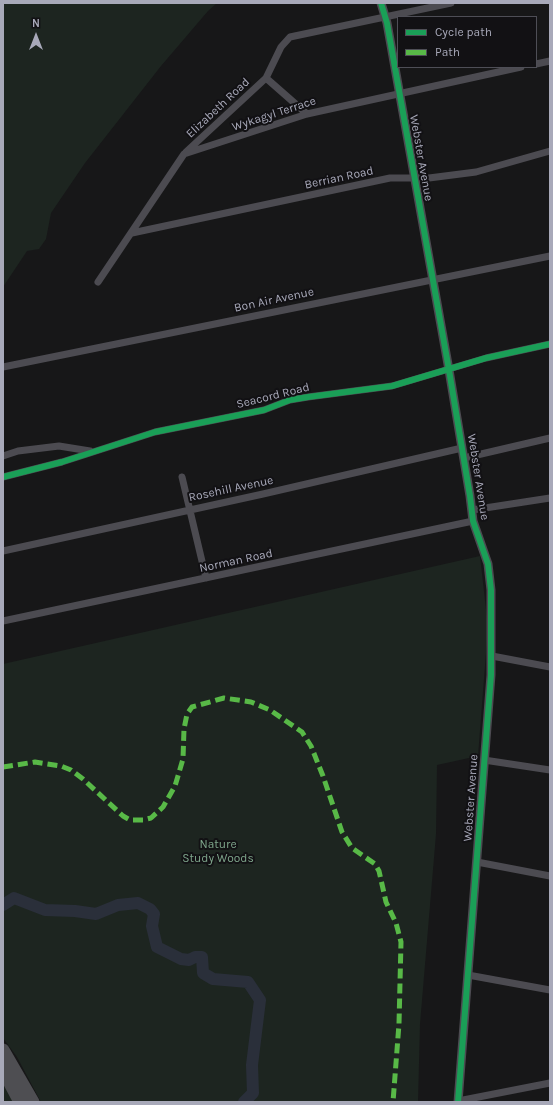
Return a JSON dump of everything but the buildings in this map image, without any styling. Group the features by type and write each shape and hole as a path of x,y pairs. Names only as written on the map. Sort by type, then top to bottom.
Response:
{"highway":[{"path":"3,1050 33,1102"},
{"path":"3,1070 20,1102"}],"street":[{"name":"Webster Avenue","path":"381,3 385,17 449,370 473,521 488,564 491,590 492,656 458,1102"},
{"name":"Elizabeth Road","path":"184,154 266,78 281,47 290,37 451,3"},
{"path":"537,64 550,61"},
{"name":"Wykagyl Terrace","path":"184,154 307,114 517,68"},
{"name":"Elizabeth Road","path":"266,78 307,114"},
{"name":"Berrian Road","path":"132,233 390,178 429,178 476,172 550,150"},
{"path":"98,282 132,233 169,174 184,154"},
{"name":"Bon Air Avenue","path":"3,367 550,256"},
{"name":"Seacord Road","path":"3,477 155,432 264,410 290,400 392,386 486,358 550,344"},
{"path":"464,458 550,438"},
{"name":"Seacord Road","path":"3,456 24,450 59,446 94,451"},
{"name":"Rosehill Avenue","path":"3,551 462,448"},
{"path":"182,477 206,578"},
{"path":"472,510 550,498"},
{"name":"Norman Road","path":"3,621 473,521"},
{"path":"492,656 550,667"},
{"path":"484,760 550,770"},
{"path":"477,862 550,876"},
{"path":"468,975 550,990"},
{"path":"458,1102 550,1083"}],"green space":[{"path":"3,3 217,3 208,11 161,66 85,163 51,213 46,239 39,249 27,251 3,287"},
{"name":"Nature Study Woods","path":"480,556 488,627 478,756 437,765 436,834 420,1024 418,1102 41,1102 17,1057 3,1038 3,664"},
{"path":"3,1083 14,1102 3,1102"}],"waterway":[{"path":"3,905 14,898 45,910 75,911 96,914 118,905 138,903 150,909 154,914 152,926 157,947 181,959 189,960 195,957 202,957 203,973 213,979 248,982 260,1000 252,1065 253,1093 244,1102"}],"marked path":[{"path":"3,767 35,762 61,766 71,770 83,779 123,816 130,820 143,820 151,818 163,807 175,786 183,759 184,729 187,714 192,707 224,698 251,702 270,710 302,732 311,746 342,832 352,848 375,864 379,871 386,902 396,923 401,942 399,1024 393,1102"}],"cycle path":[{"path":"381,3 387,23 449,370 473,521 488,564 491,590 491,675 458,1102"},
{"path":"3,477 62,462 155,432 264,410 290,400 392,386 486,358 550,344"}]}
